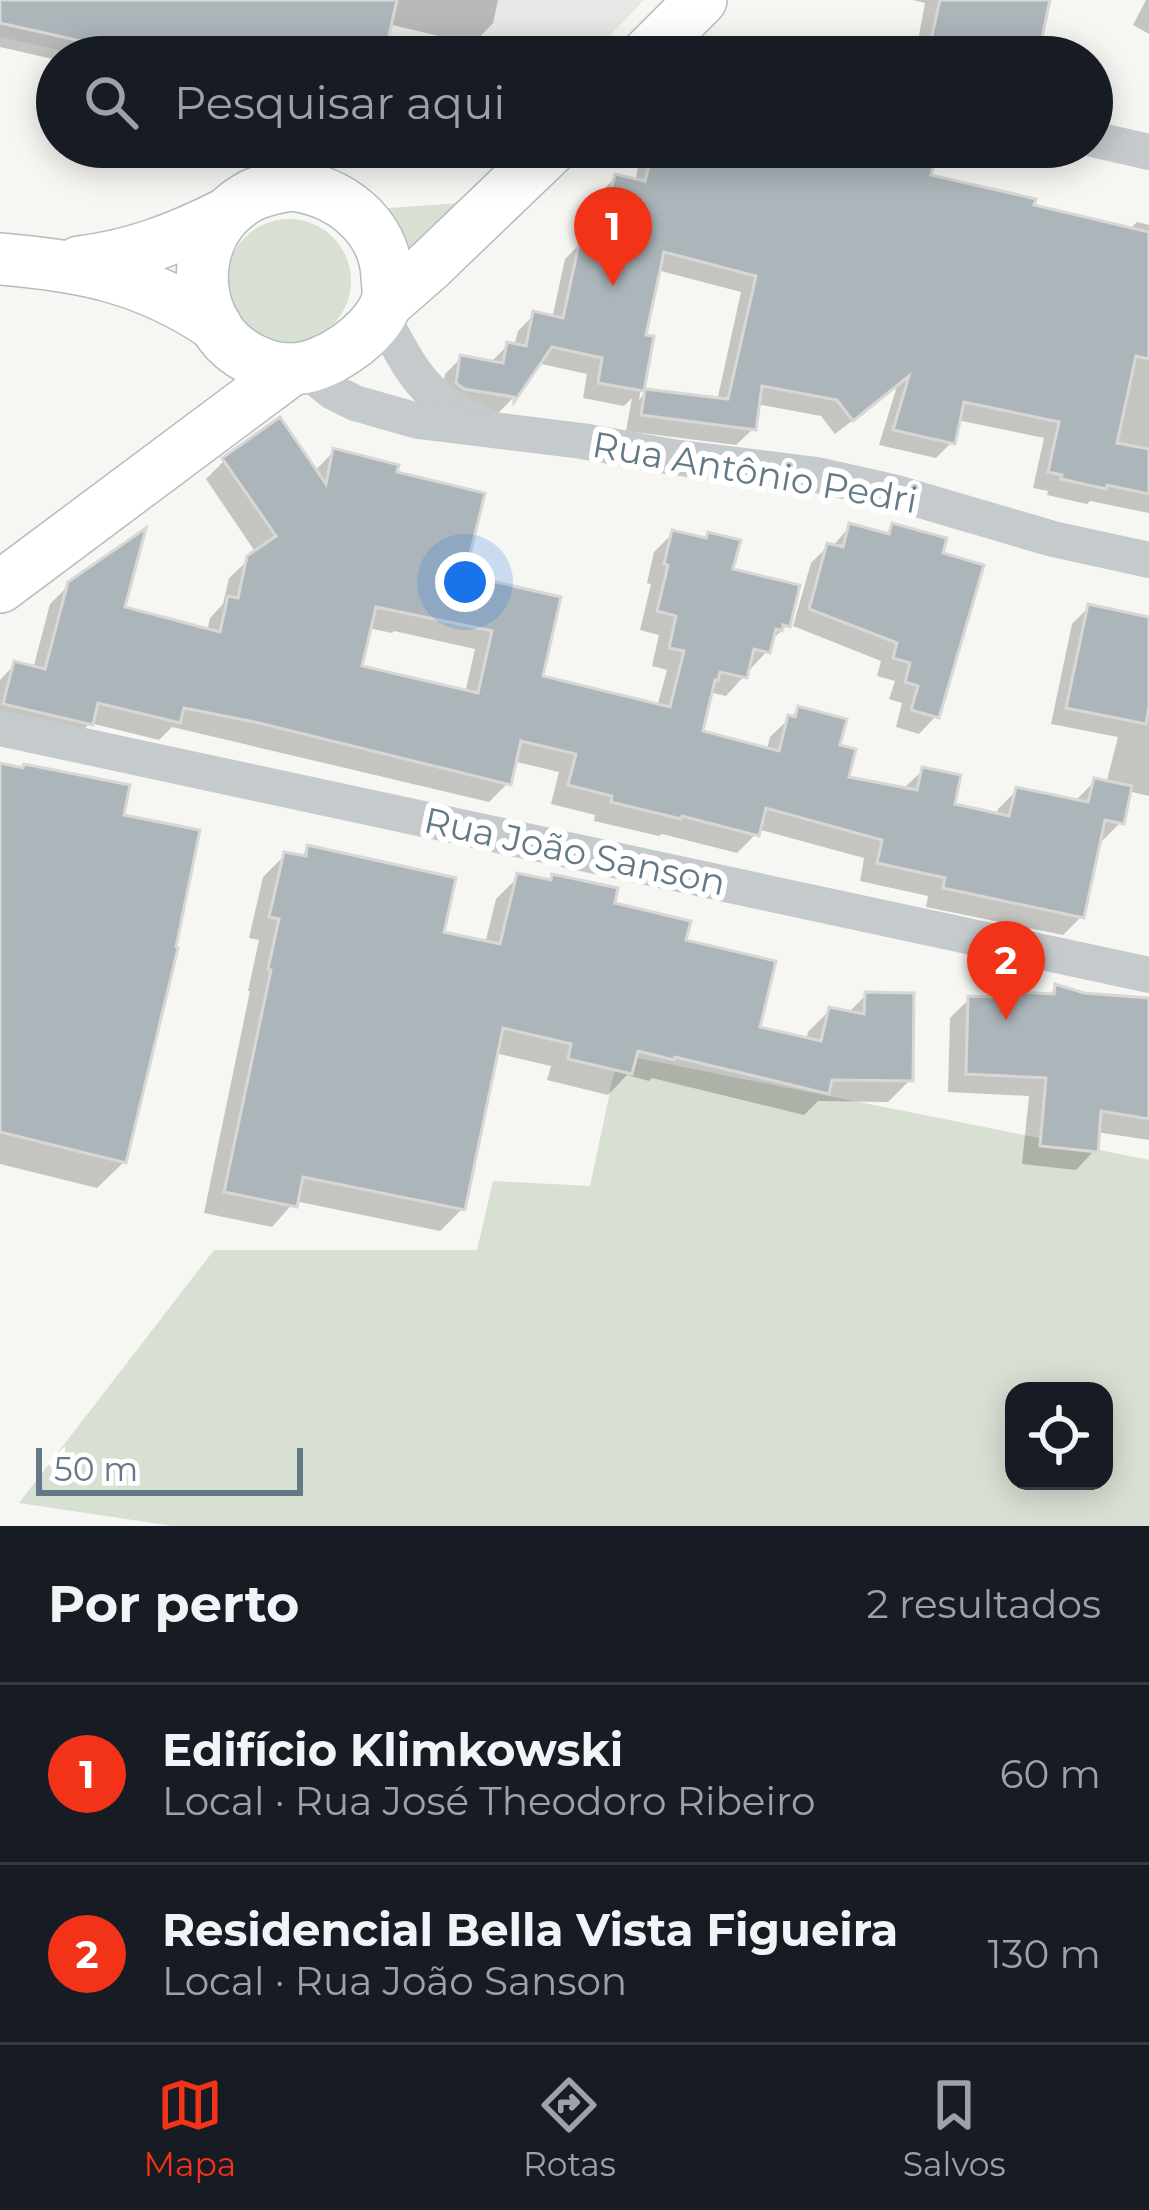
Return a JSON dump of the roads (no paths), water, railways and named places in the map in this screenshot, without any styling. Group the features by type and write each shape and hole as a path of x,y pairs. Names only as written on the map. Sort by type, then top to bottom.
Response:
{"main road":[{"path":"666,36 701,0"},
{"path":"0,587 297,368 343,351 532,168"},
{"path":"297,368 274,367 229,344 216,326 202,288 203,256 216,226 244,199 290,185 314,188 349,206 366,222 387,266 384,308"},
{"path":"63,264 164,243 226,214"},
{"path":"0,259 63,264 144,285 216,326"}],"street":[{"path":"1113,144 1149,152"},
{"name":"Rua Antônio Pedri","path":"384,308 412,370 437,400 497,431"},
{"name":"Rua Antônio Pedri","path":"297,368 355,403 418,421 817,475 1149,560"},
{"name":"Rua João Sanson","path":"0,728 1149,976"}],"place":[{"name":"Edifício Klimkowski","path":"613,286"},
{"name":"Residencial Bella Vista Figueira","path":"1006,1020"}]}
